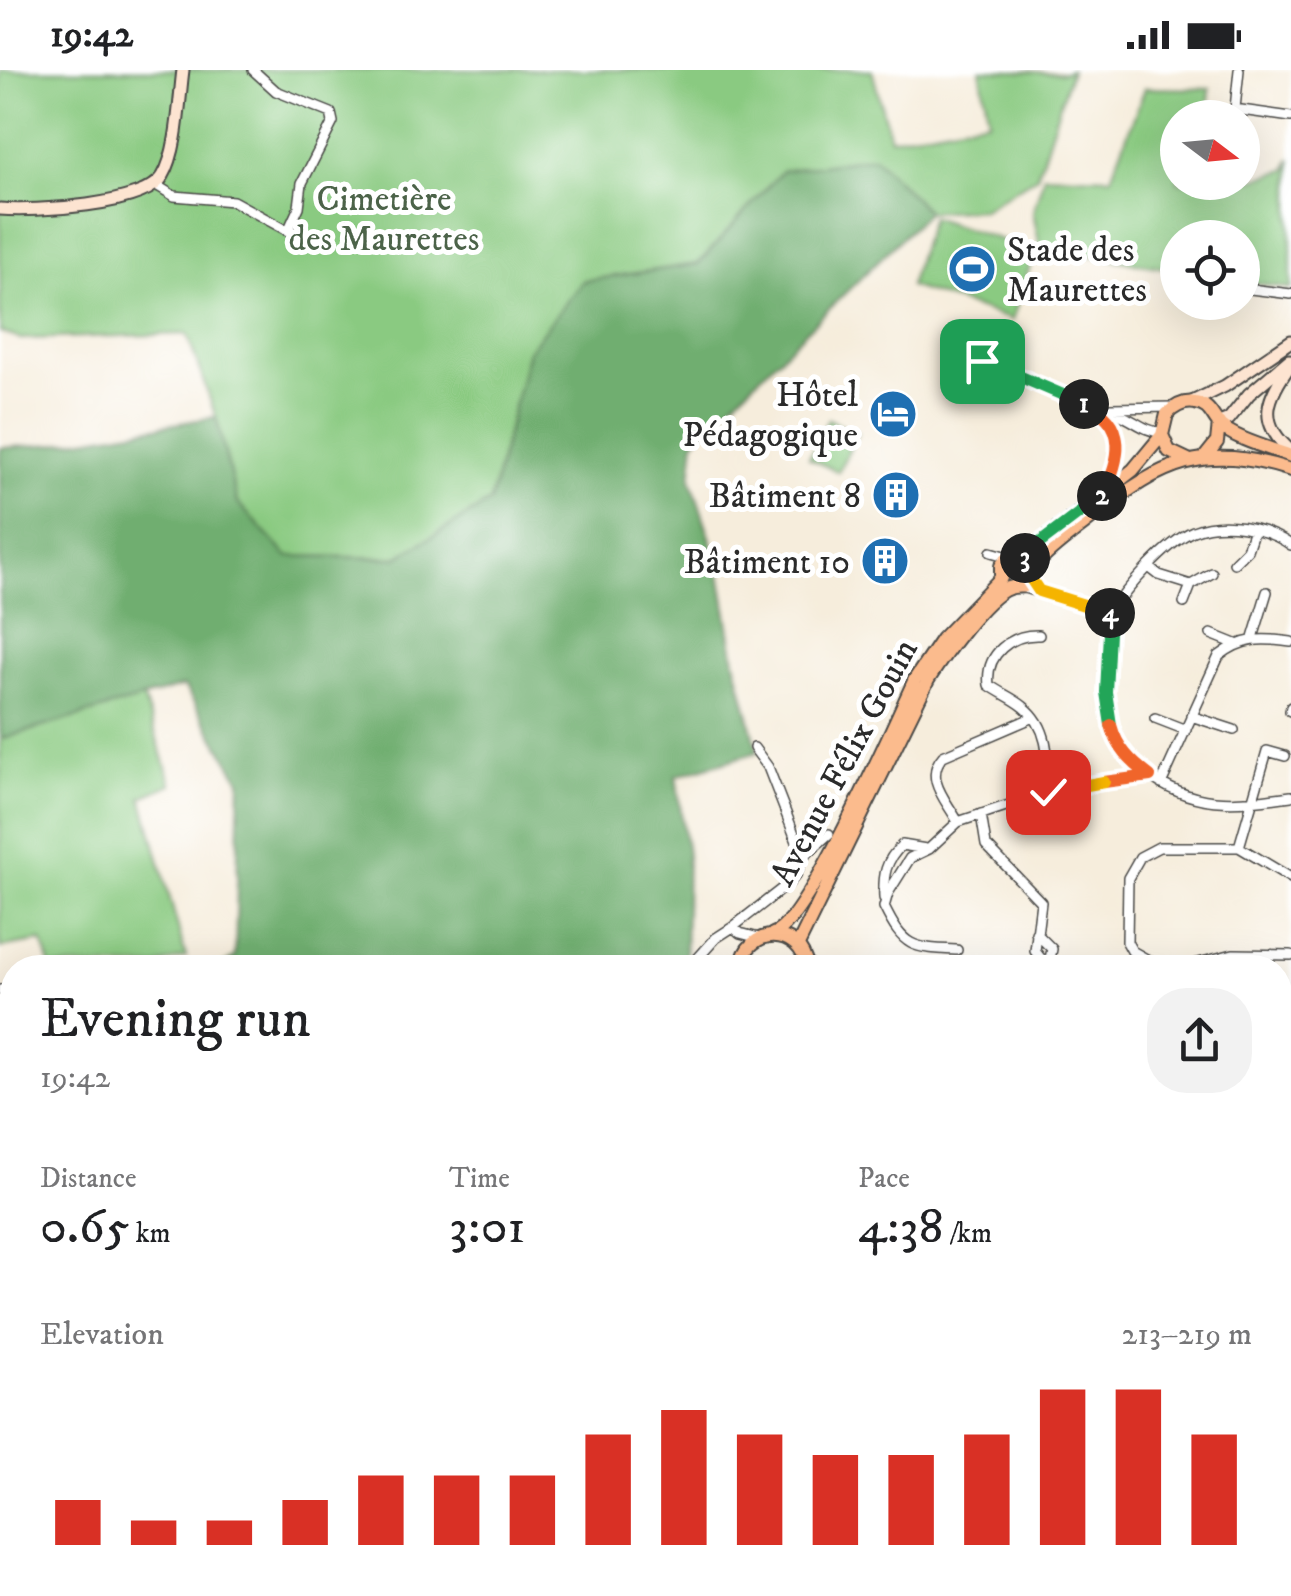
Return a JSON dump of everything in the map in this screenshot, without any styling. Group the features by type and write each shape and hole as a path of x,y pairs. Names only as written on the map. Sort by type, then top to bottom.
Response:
{"main road":[{"path":"0,208 54,210 132,195 156,185 165,173 171,153 184,70"},
{"path":"1174,407 1242,376 1291,341"},
{"path":"1218,424 1229,419 1249,394 1291,361"},
{"path":"1291,361 1275,386 1267,409 1272,433 1291,454"},
{"path":"1192,402 1207,407 1218,424 1244,438 1291,454"},
{"name":"Avenue Félix Gouin","path":"798,945 928,680 948,648 1018,575 1028,552 1133,470 1162,433 1163,422 1174,407"},
{"path":"1204,457 1217,442 1218,424"},
{"path":"1162,433 1169,451 1188,460"},
{"name":"Avenue Félix Gouin","path":"746,950 766,936 783,931 796,915 932,653 1018,575 1136,483 1188,460 1249,458 1291,470"},
{"path":"766,936 786,937 798,945 801,955"},
{"path":"745,955 746,950"}],"street":[{"path":"156,185 165,193 233,201 288,231 296,216 299,194 333,122 332,112 276,91 253,70"},
{"path":"1236,100 1239,70"},
{"path":"1260,115 1291,117"},
{"path":"1260,290 1291,294"},
{"path":"999,362 1014,374 1162,433"},
{"path":"1092,407 1174,407"},
{"path":"1092,407 1115,429 1119,452 1102,497"},
{"path":"1291,546 1254,530 1230,526 1194,531 1177,540 1110,614 1108,714 1114,738 1129,760 1172,792 1223,803 1291,796"},
{"path":"1234,564 1247,550 1254,530"},
{"path":"1150,568 1159,575 1191,585"},
{"path":"1184,603 1191,585 1212,573"},
{"path":"1018,575 1110,614"},
{"path":"1253,638 1268,592"},
{"path":"1039,634 1021,634 1008,643 994,657 987,672 988,684 1028,709 1044,734 1048,792"},
{"path":"1211,634 1236,644"},
{"path":"1162,784 1219,656 1253,638 1291,642"},
{"path":"1191,716 1234,730"},
{"path":"958,822 941,796 935,778 936,764 943,756 1034,717"},
{"path":"1154,718 1186,730"},
{"path":"754,748 768,767 803,857"},
{"path":"1239,847 1267,751 1285,756"},
{"path":"885,902 910,858 929,849 958,822 1048,792 1150,776"},
{"path":"982,814 986,845 1042,902 1036,933"},
{"path":"701,955 716,938 736,930 788,884 803,857 828,834"},
{"path":"929,849 902,844 889,857 883,878 885,902 898,937 924,949 957,950"},
{"path":"1139,955 1127,942 1128,878 1140,857 1160,846 1239,847 1291,878"},
{"path":"736,930 766,936"},
{"path":"736,930 746,950"},
{"path":"1230,955 1291,955"}],"green space":[{"name":"Cimetière des Maurettes","path":"0,70 872,70 890,138 989,120 980,70 1071,70 1037,176 983,209 928,212 874,157 783,171 698,264 583,281 528,351 490,502 396,558 287,556 237,502 216,417 187,334 20,339 0,332"},
{"path":"1145,88 1210,89 1209,100 1160,100 1160,200 1260,200 1260,177 1287,170 1291,158 1291,289 1260,284 1260,220 1160,220 1160,267 1040,247 1033,212 1044,175 1111,177"},
{"path":"874,157 928,212 695,440 691,479 718,561 735,661 758,752 676,776 687,854 685,955 235,955 240,780 184,686 0,739 0,448 55,444 216,417 237,502 287,556 396,558 490,502 528,351 583,281 698,264 782,171"},
{"name":"Stade des Maurettes","path":"931,217 1035,251 1012,320 909,286"},
{"path":"828,419 857,433 838,472 809,458"},
{"path":"143,697 172,784 142,797 185,955 47,955 42,941 0,948 0,739"}],"place":[{"name":"Stade des Maurettes","path":"972,269"},
{"name":"Hôtel Pédagogique","path":"893,414"},
{"name":"Bâtiment 8","path":"896,495"},
{"name":"Bâtiment 10","path":"885,561"}],"route":[{"path":"982,361 999,362 1014,374 1092,407 1115,429 1119,452 1102,497 1028,552 1018,555 1030,564 1031,579 1039,591 1110,614 1108,714 1114,738 1129,760 1150,776 1048,792"}]}
